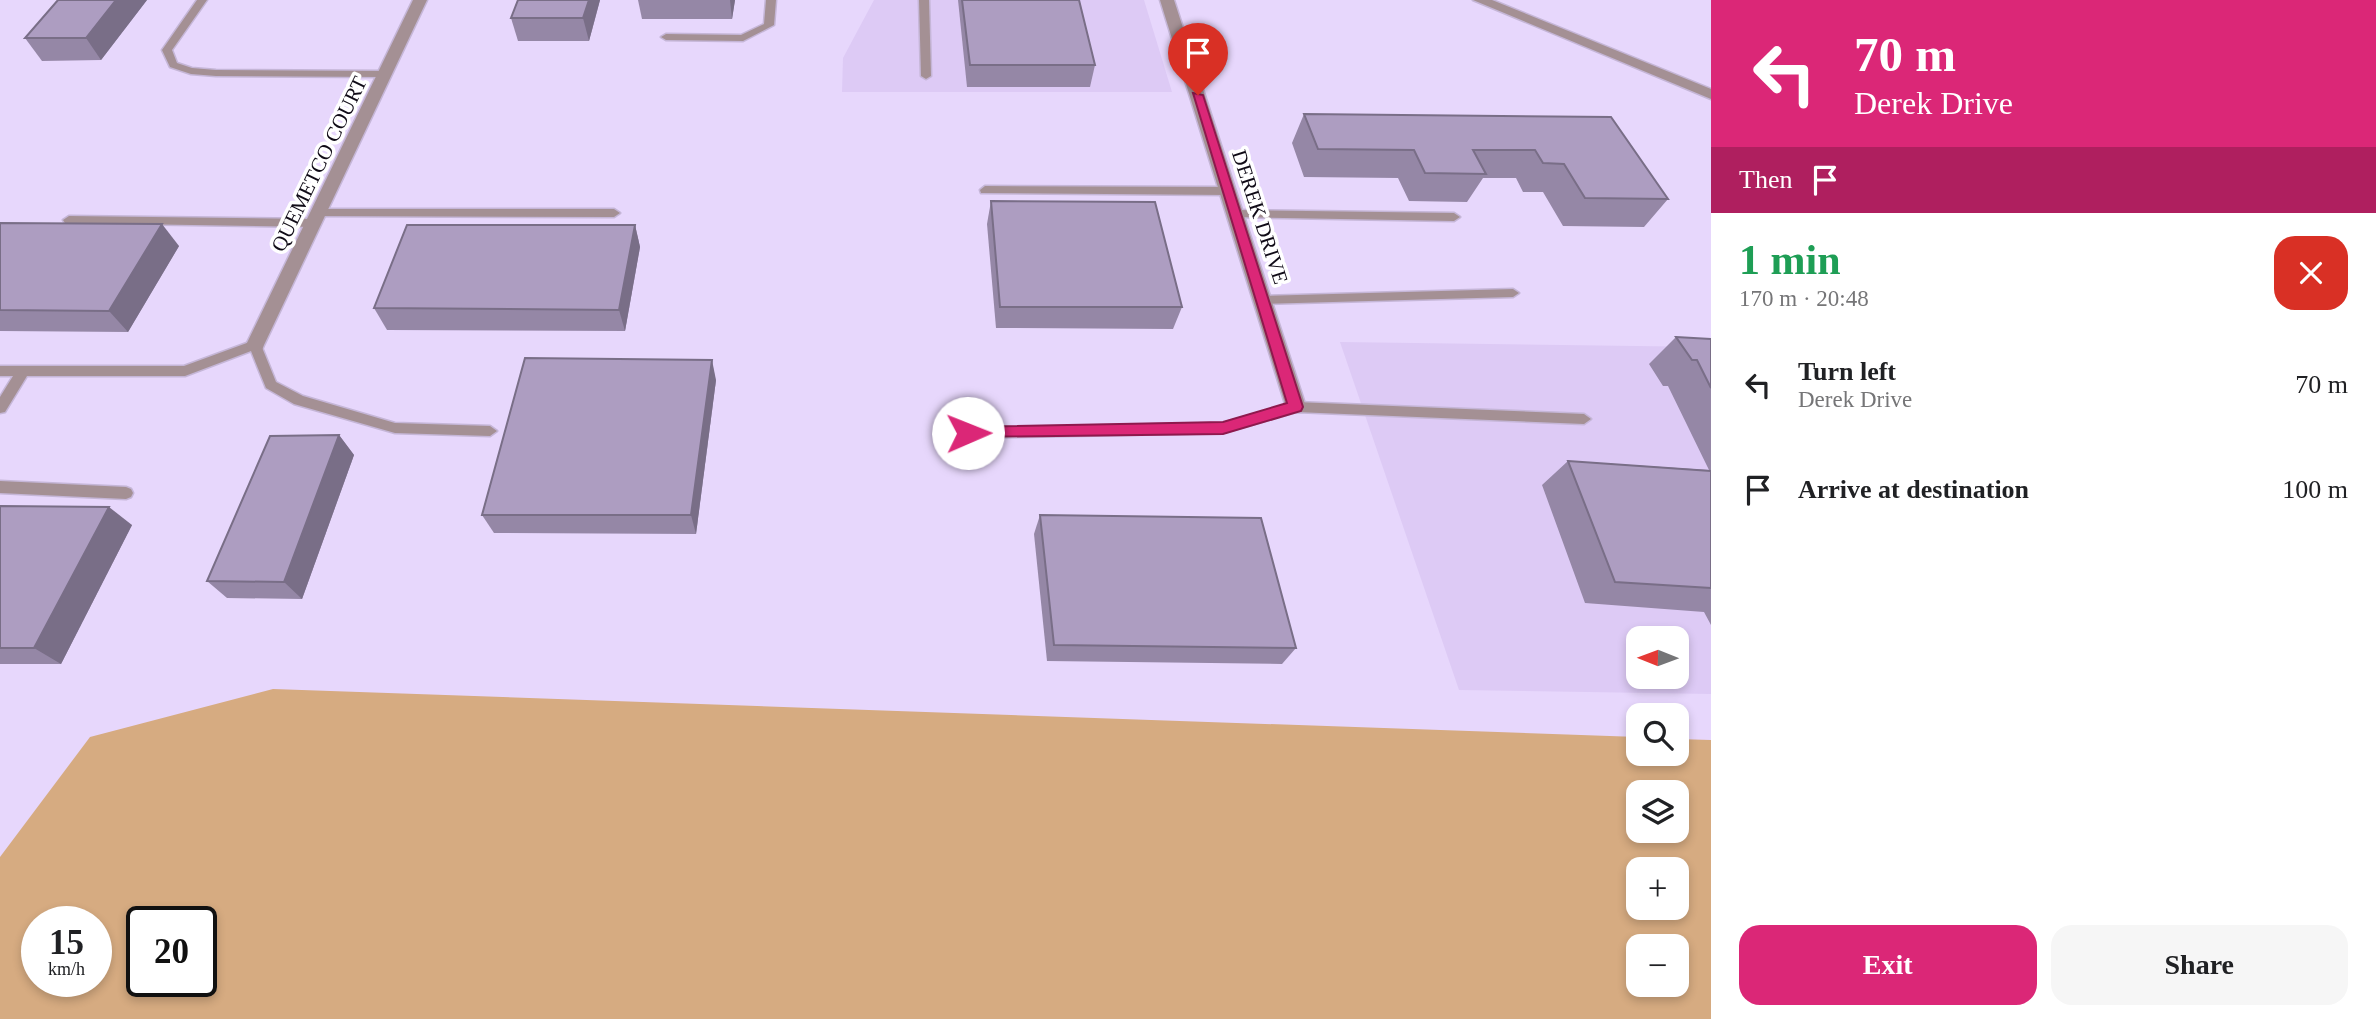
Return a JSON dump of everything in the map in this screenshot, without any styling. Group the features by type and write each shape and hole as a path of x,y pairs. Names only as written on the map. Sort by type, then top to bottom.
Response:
{"street":[{"name":"QUEMETCO COURT","path":"255,345 420,0"},
{"name":"DEREK DRIVE","path":"1167,0 1296,407"},
{"path":"1480,0 1711,94"}],"lane":[{"path":"202,0 167,50 173,65 191,71 216,73 385,74"},
{"path":"666,37 743,38 769,25 771,0"},
{"path":"924,0 926,76"},
{"path":"985,190 1228,191"},
{"path":"69,220 614,213"},
{"path":"1235,214 1454,216"},
{"path":"1262,300 1513,293"},
{"path":"0,371 185,371 255,345 271,385 299,400 395,428 490,430"},
{"path":"0,408 23,371"},
{"path":"968,433 1223,428 1296,407 1584,419"},
{"path":"0,487 126,493"}],"shaded area":[{"path":"874,0 1144,0 1172,92 842,92 843,58"},
{"path":"1340,342 1711,347 1711,694 1459,690"},
{"path":"273,689 1626,737 1626,766 1689,766 1689,739 1711,740 1711,1019 0,1019 0,857 90,737"}],"building":[{"path":"58,0 116,0 86,38 25,38"},
{"path":"518,0 589,0 583,18 511,18"},
{"path":"962,0 1079,0 1095,65 970,65"},
{"path":"1304,114 1611,117 1668,199 1585,198 1564,164 1543,163 1535,150 1473,150 1486,174 1425,173 1414,150 1318,149"},
{"path":"991,201 1155,202 1182,307 1000,307"},
{"path":"0,223 162,224 109,311 0,310"},
{"path":"407,225 635,225 619,310 374,308"},
{"path":"1676,337 1711,339 1711,388 1697,360 1692,360"},
{"path":"525,358 712,360 691,515 482,515"},
{"path":"339,435 284,582 207,581 270,436"},
{"path":"1568,461 1711,471 1711,588 1615,582"},
{"path":"0,506 109,507 34,648 0,648"},
{"path":"1040,515 1261,518 1296,648 1054,645"}],"route":[{"path":"968,433 1223,428 1296,407 1198,95"}]}
